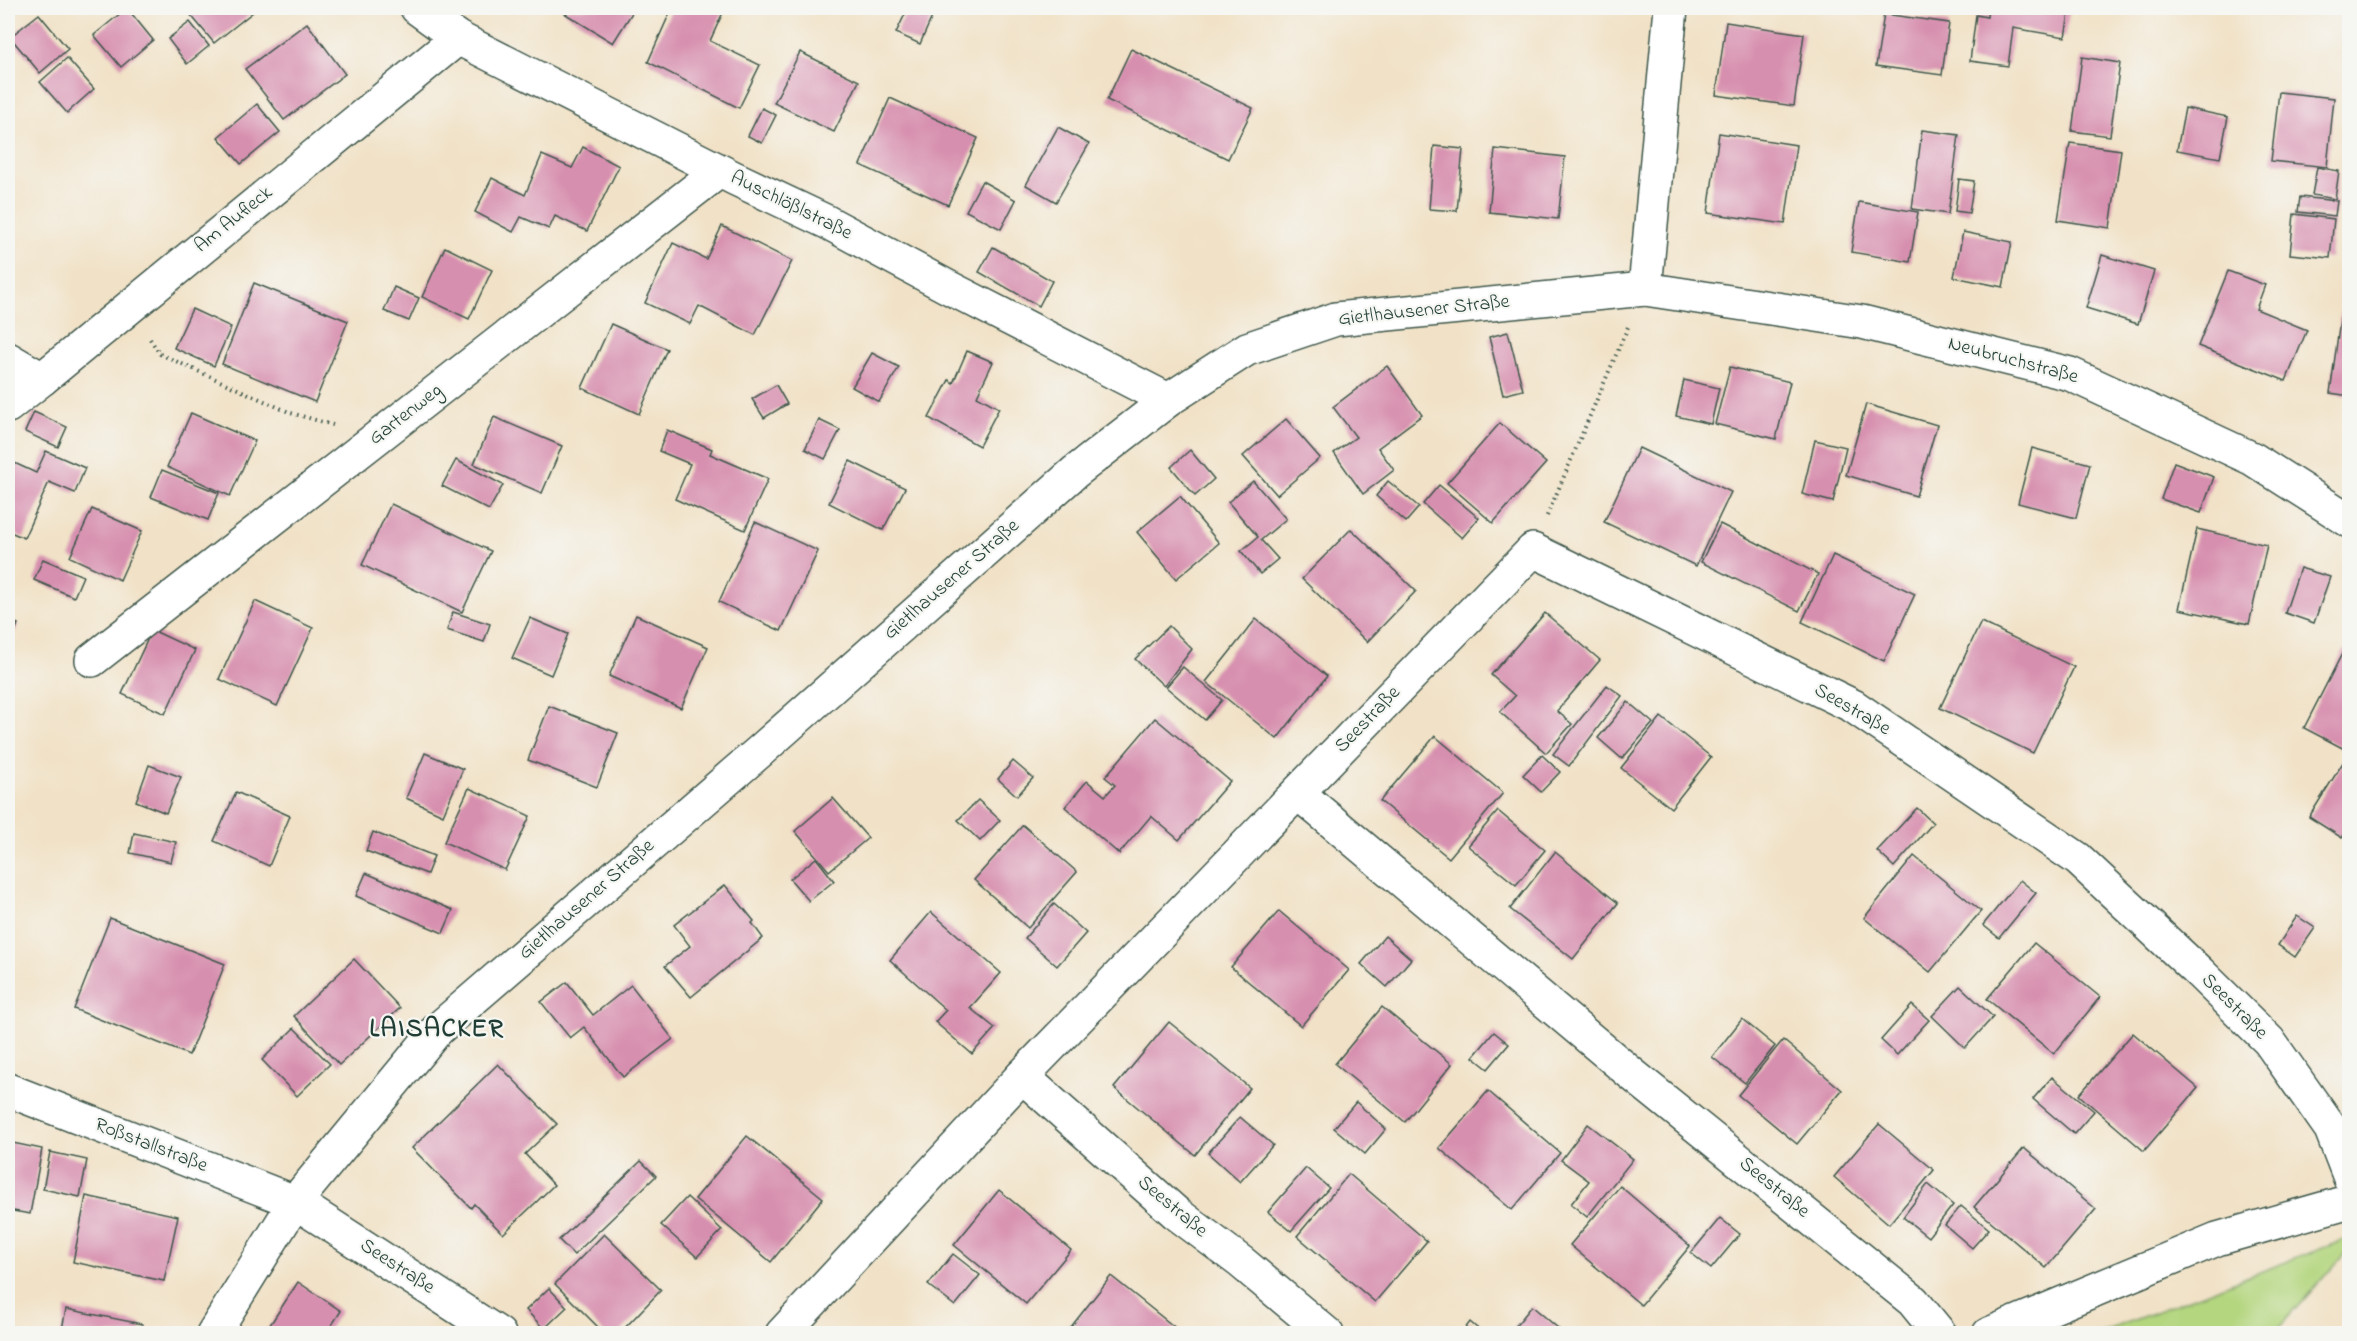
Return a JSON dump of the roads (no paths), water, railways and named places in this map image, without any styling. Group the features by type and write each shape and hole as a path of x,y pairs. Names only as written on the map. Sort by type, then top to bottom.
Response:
{"street":[{"name":"Auschlößlstraße","path":"417,8 458,38 719,171 827,222 1168,400"},
{"path":"1645,289 1671,8"},
{"name":"Am Aufleck","path":"8,406 458,38"},
{"name":"Gartenweg","path":"92,660 719,171"},
{"name":"Gietlhausener Straße","path":"213,1334 295,1202 437,1030 745,764 1075,472 1168,400 1247,349 1336,318 1645,289"},
{"name":"Neubruchstraße","path":"1645,289 1862,322 2070,374 2253,459 2349,521"},
{"path":"8,359 42,379"},
{"name":"Seestraße","path":"782,1334 1022,1076 1533,550 1853,706 2078,859 2269,1041 2331,1129 2349,1178"},
{"name":"Seestraße","path":"1298,793 1633,1075 1913,1300 1940,1334"},
{"name":"Seestraße","path":"1022,1076 1176,1213 1241,1262 1327,1334"},
{"name":"Roßstallstraße","path":"8,1090 295,1202"},
{"path":"1989,1334 2217,1239 2349,1201"},
{"name":"Seestraße","path":"295,1202 499,1334"}],"district":[{"name":"LAISACKER","path":"437,1030"}]}
